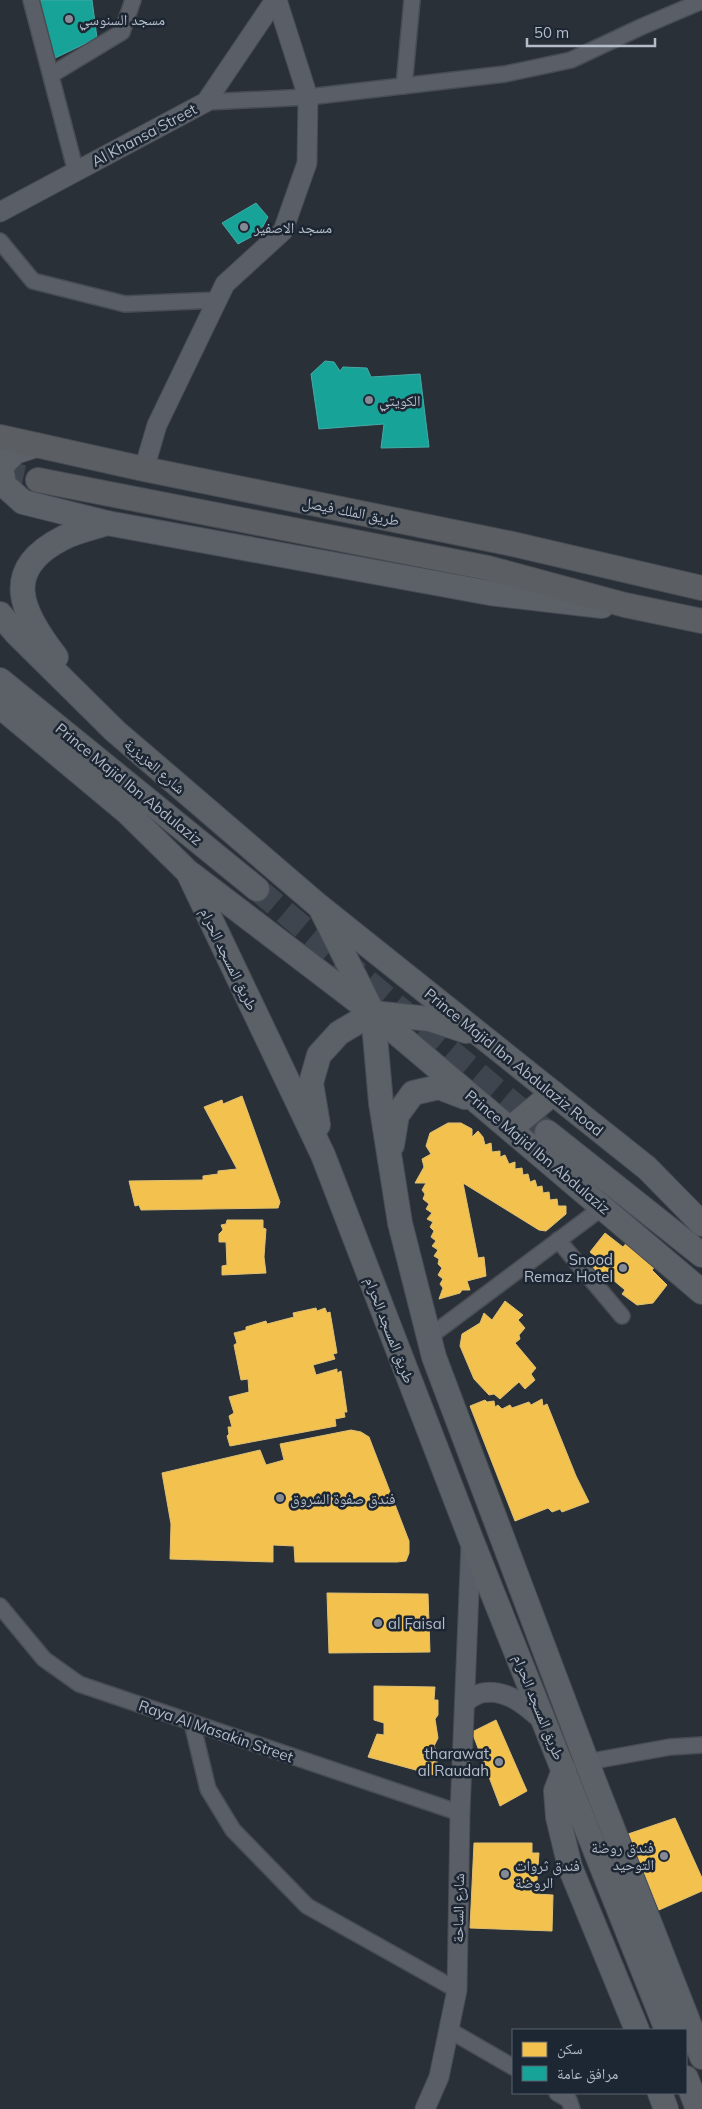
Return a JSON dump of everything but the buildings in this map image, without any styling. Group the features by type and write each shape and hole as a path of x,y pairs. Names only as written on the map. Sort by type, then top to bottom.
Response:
{"highway":[{"name":"طريق الملك فيصل","path":"0,437 144,469 508,543 702,588"},
{"name":"طريق الملك فيصل","path":"38,480 488,568 626,605 702,621"}],"main road":[{"path":"36,445 15,452 1,466 4,485 22,502 107,523 490,594 669,614"},
{"path":"107,523 63,538 33,558 22,577 24,604 40,637 115,731"},
{"name":"شارع العزيزية","path":"0,614 16,634 115,731 320,906"},
{"name":"Prince Majid Ibn Abdulaziz","path":"0,680 257,889"},
{"name":"طريق المسجد الحرام","path":"0,706 127,812 188,872 323,1155 471,1539 667,2029"},
{"name":"Prince Majid Ibn Abdulaziz","path":"188,872 373,1013 702,1292"},
{"name":"طريق المسجد الحرام","path":"320,906 373,1013 381,1103 400,1223 434,1357 587,1762 702,2057"},
{"name":"Prince Majid Ibn Abdulaziz Road","path":"320,906 647,1168 702,1224"},
{"path":"323,1155 311,1083 319,1054 339,1032 373,1013 430,1019 480,1035"},
{"path":"390,1159 398,1115 413,1093 439,1087 480,1103"},
{"path":"510,1129 553,1093"},
{"name":"Prince Majid Ibn Abdulaziz","path":"547,1132 702,1255"},
{"path":"564,1770 556,1792 558,1817 570,1867 637,2029"},
{"path":"671,1977 702,2046"},
{"path":"687,2081 698,2109"},
{"path":"660,2094 666,2109"}],"street":[{"path":"31,0 76,172"},
{"path":"51,75 122,32 133,0"},
{"path":"144,469 157,425 225,284 283,231 307,163 308,97 276,0"},
{"name":"Al Khansa Street","path":"0,212 206,102 276,0"},
{"path":"404,86 412,0"},
{"path":"206,102 308,97 505,74 571,60 702,1"},
{"path":"0,242 33,281 125,304 218,300"},
{"path":"660,578 702,577"},
{"path":"429,1337 603,1207"},
{"path":"558,1240 622,1316"},
{"name":"شارع الساحة","path":"425,2109 439,2077 457,1990 460,1813 471,1539"},
{"name":"Raya Al Masakin Street","path":"0,1606 44,1659 79,1684 460,1813"},
{"path":"464,1702 482,1693 503,1694 523,1704 544,1722"},
{"path":"192,1723 208,1789 233,1830 307,1906 457,1990"},
{"path":"587,1762 670,1747 702,1745"},
{"path":"449,2030 512,2066"},
{"path":"559,2094 569,2100 572,2109"}],"tunnel":[{"path":"0,472 38,480"},
{"path":"257,889 547,1132"}],"place":[{"name":"مسجد السنوسي","path":"69,19"},
{"name":"مسجد الاصفير","path":"244,227"},
{"name":"الكويتي","path":"369,400"},
{"name":"Snood Remaz Hotel","path":"623,1268"},
{"name":"فندق صفوة الشروق","path":"280,1498"},
{"name":"al Faisal","path":"378,1623"},
{"name":"tharawat al Raudah","path":"499,1762"},
{"name":"فندق روضة التوحيد","path":"664,1856"},
{"name":"فندق ثروات الروضة","path":"505,1874"}]}
